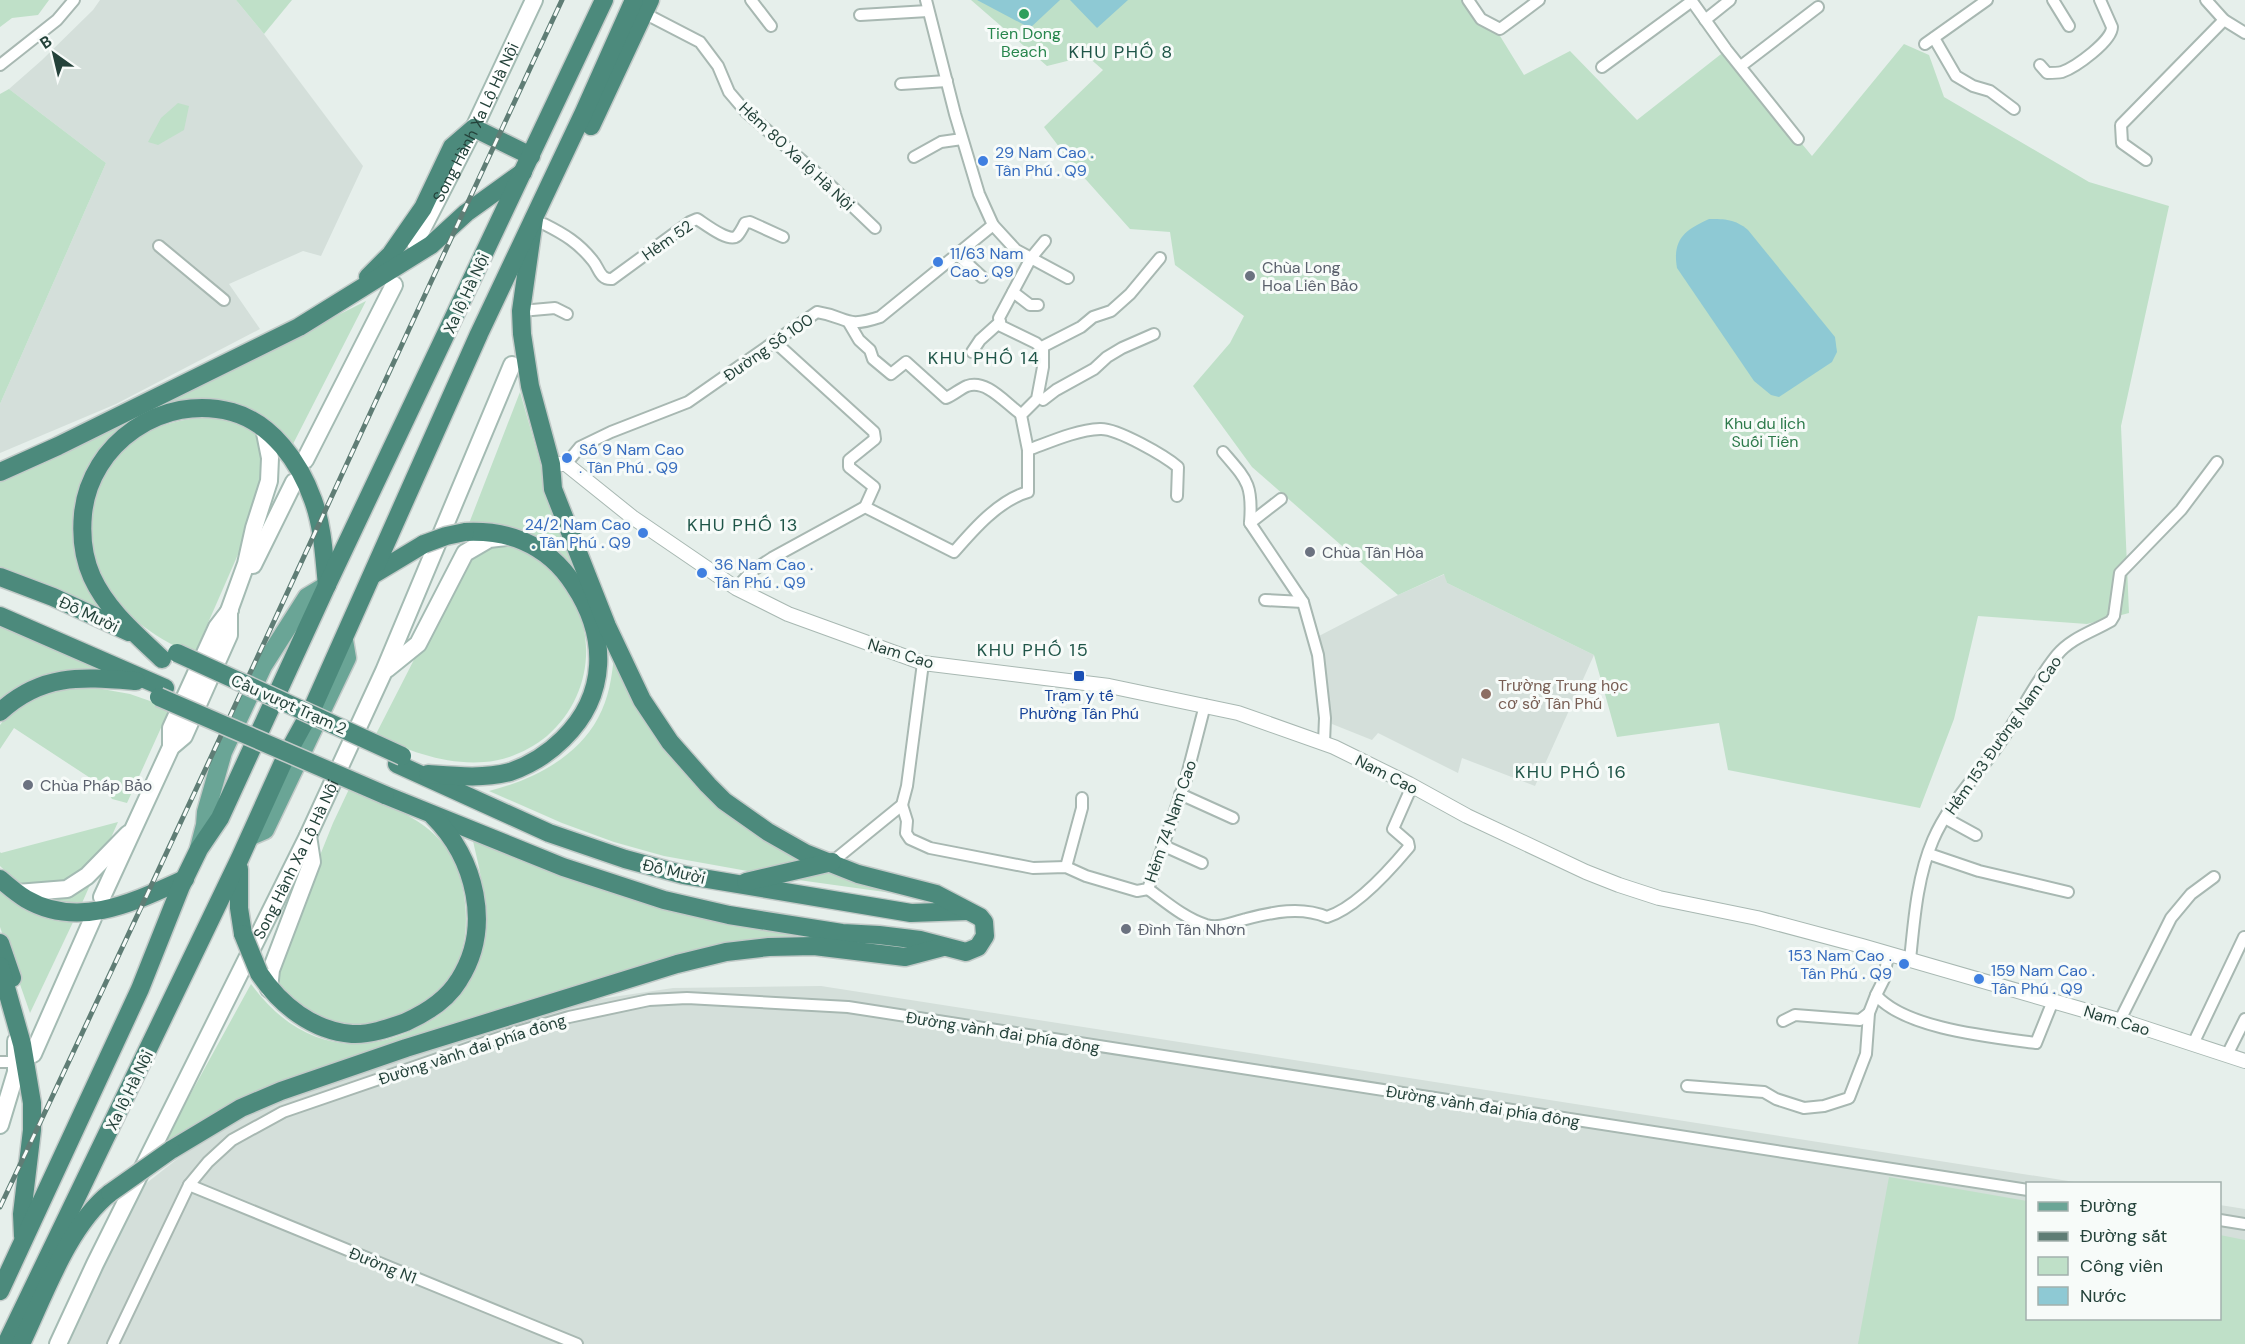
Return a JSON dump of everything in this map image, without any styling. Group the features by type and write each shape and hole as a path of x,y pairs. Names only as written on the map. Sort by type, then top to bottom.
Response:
{"highway":[{"name":"Xa lộ Hà Nội","path":"0,1290 140,989 199,849 220,818 327,585 604,0"},
{"name":"Xa lộ Hà Nội","path":"6,1344 251,836 286,756 313,707 479,334 607,91 643,4"},
{"name":"Xa lộ Hà Nội","path":"539,221 584,112 643,4"},
{"path":"584,112 607,91"},
{"path":"0,472 17,466 280,337 341,303 431,245 466,213 528,164 474,128 452,147 423,208 391,254 341,303"},
{"path":"539,221 528,257 521,311 530,386 629,664 663,723 729,797 832,862 858,874 936,894 960,906"},
{"name":"Xa lộ Hà Nội","path":"479,334 498,321 528,257"},
{"path":"0,464 52,441 259,336 280,337"},
{"path":"138,636 108,604 92,577 82,538 86,496 95,471 119,440 145,423 171,411 198,408 232,412 264,428 289,455 303,477 313,500 322,537 327,585"},
{"path":"374,574 424,544 446,536 465,532 489,532 525,542 554,561 579,592 594,628 599,650 594,692 585,712 571,731 541,757 526,766 490,776 419,774"},
{"name":"Đỗ Mười","path":"0,577 53,597 138,636 171,659"},
{"name":"Đỗ Mười","path":"0,588 171,659"},
{"path":"0,616 387,790"},
{"name":"Cầu vượt Trạm 2","path":"171,659 399,760"},
{"path":"0,712 24,693 51,682 83,678 120,680 158,689"},
{"name":"Đỗ Mười","path":"387,790 410,795 557,855 660,890 727,905 920,940 966,952 973,951 983,942 985,936 984,922 980,917 960,906 916,904 758,880 640,853 581,835 501,802 446,775 399,760"},
{"name":"Đỗ Mười","path":"399,760 419,774 515,819 584,846 684,875 911,913 960,906"},
{"name":"Đỗ Mười","path":"387,790 428,812 563,867 664,900 729,915 842,933 879,934"},
{"path":"240,858 238,892 243,934 264,981 307,1020 326,1028 353,1034 385,1030 416,1018 439,1003 459,981 470,959 476,936 477,911 473,886 466,864 456,843 410,795"},
{"path":"732,884 832,862"},
{"path":"0,879 17,893 44,907 84,912 127,905 185,879"},
{"path":"0,943 29,1035 27,1049 32,1121 22,1214 24,1240"},
{"path":"21,1344 77,1228 95,1205 171,1150 240,1108 281,1091 417,1044 677,964 726,952 769,947 814,946 905,957 944,946"},
{"path":"0,966 27,1049"}],"main road":[{"name":"Song Hành Xa Lộ Hà Nội","path":"415,243 474,128 534,0"},
{"path":"305,460 394,285"},
{"name":"Song Hành Xa Lộ Hà Nội","path":"58,1344 308,836 384,671 512,365"},
{"path":"102,897 171,747 184,736 229,635 229,611 246,564 254,528 270,482 270,458 264,428"},
{"path":"229,611 294,482"},
{"path":"384,671 418,644 434,609 465,553 489,539 510,537"},
{"name":"Xa lộ Hà Nội","path":"199,849 222,752 263,666 308,597 327,585"},
{"path":"17,893 67,889 87,876 133,830"},
{"path":"264,981 271,970 312,862 308,836"},
{"path":"27,1049 93,918"},
{"path":"0,1126 16,1072 8,1062 16,1017"},
{"path":"0,1126 18,1088"}],"street":[{"path":"0,65 57,20 74,0"},
{"path":"751,0 771,26"},
{"path":"1468,0 1481,19 1500,29 1539,0"},
{"path":"1705,20 1730,0"},
{"path":"1988,0 1929,41 1956,76 1973,86 1990,91 2014,109"},
{"path":"2053,0 2069,26"},
{"path":"2040,65 2047,73 2061,72 2090,54 2108,38 2112,27 2100,0"},
{"path":"2206,0 2224,20 2245,33"},
{"path":"1602,67 1692,1 1798,139"},
{"name":"Hẻm 80 Xa lộ Hà Nội","path":"643,4 700,42 713,57 729,92 746,112 828,183 875,228"},
{"path":"861,15 927,6 979,194 993,225 1016,250 1068,278"},
{"path":"1740,66 1818,7"},
{"path":"2146,160 2122,143 2121,125 2224,20"},
{"path":"901,84 947,81"},
{"path":"914,157 942,142 963,138"},
{"name":"Hẻm 52","path":"539,221 572,238 594,261 603,277 612,279 690,222 698,219 726,237 734,238 745,224 750,222 783,237"},
{"name":"Đường Số 100","path":"558,464 580,447 611,432 688,402 817,312 849,323 862,323 880,317 993,225"},
{"path":"1040,399 1043,350 1036,343 1001,326 999,318 1031,258 1045,241"},
{"path":"159,246 224,300"},
{"path":"957,254 982,277"},
{"path":"1040,348 1081,327 1093,317 1111,310 1130,294 1160,258"},
{"path":"1013,292 1029,305 1038,305"},
{"path":"521,311 555,308 567,314"},
{"path":"972,352 980,340 1000,322"},
{"path":"849,323 859,340 870,350 873,359 891,374 906,362 946,398 974,384 991,391 1021,414 1028,450 1028,492 1017,495 993,513 954,552 865,507"},
{"path":"1021,414 1040,399 1094,369 1107,357 1154,334"},
{"path":"736,588 752,571 772,558 865,507 874,487 849,467 849,460 875,439 874,432 775,342"},
{"path":"1028,450 1102,428 1158,453 1178,467 1177,496"},
{"path":"1223,452 1240,471 1250,487 1250,523 1303,602 1318,655 1325,718 1324,743"},
{"name":"Hẻm 153 Đường Nam Cao","path":"1910,960 1915,909 1929,854 1950,806 1998,746 2058,654 2075,639 2110,621 2114,616 2120,573 2181,510 2217,462"},
{"name":"Nam Cao","path":"558,464 736,588 788,614 923,663 1109,686 1238,713 1324,743 1467,816 1586,872 1620,885 1659,898 1757,918 1910,960 2120,1020 2245,1061"},
{"path":"1250,523 1281,499"},
{"path":"1265,600 1303,602"},
{"path":"923,663 907,786 902,805 907,821 906,833 910,839 930,848 1033,868 1066,867 1082,808 1082,798"},
{"name":"Hẻm 74 Nam Cao","path":"1066,867 1086,876 1137,891 1148,889 1180,794 1205,705"},
{"path":"1148,889 1184,915 1208,926 1226,926 1263,915 1301,910 1314,911 1327,917 1339,913 1356,900 1409,847 1408,842 1393,829 1412,786"},
{"path":"1180,794 1233,818"},
{"path":"832,862 902,805"},
{"path":"1945,818 1976,835"},
{"path":"1162,845 1202,863"},
{"path":"1929,854 1979,871 2068,892"},
{"path":"2120,1020 2171,918 2191,894 2214,877"},
{"path":"2193,1044 2244,937"},
{"path":"1687,1086 1764,1092 1776,1099 1804,1108 1824,1107 1849,1098 1866,1054 1869,1012 1884,979 1888,954"},
{"path":"1876,995 1883,1004 1895,1011 1951,1030 2036,1043 2053,1001"},
{"name":"Đường vành đai phía đông","path":"113,1344 189,1185 208,1162 232,1140 283,1112 510,1034 559,1020 649,1000 687,998 848,1007 2026,1190"},
{"path":"1783,1021 1796,1015 1860,1020 1869,1012"},
{"path":"2227,1055 2245,1019"},
{"name":"Đường N1","path":"189,1185 577,1344"},
{"path":"2221,1220 2245,1224"}],"shaded area":[{"path":"100,0 236,0 363,166 321,256 303,251 229,284 260,329 116,404 0,453 0,404 106,163 9,89 42,60 93,10"},
{"name":"Trường Trung học cơ sở Tân Phú","path":"1445,574 1447,583 1594,655 1535,786 1462,758 1458,773 1378,733 1372,740 1332,724 1319,636 1398,595"},
{"path":"821,986 2075,1182 2026,1182 2026,1320 2221,1320 2221,1205 2245,1209 2245,1344 67,1344 139,1189 223,1123 327,1081 593,1000 673,988"}],"green space":[{"path":"0,0 49,0 38,15 12,18 0,27"},
{"path":"236,0 292,0 264,34"},
{"name":"Khu du lịch Suối Tiên","path":"971,0 1467,0 1479,23 1500,36 1524,75 1570,51 1637,120 1725,51 1812,156 1904,44 1929,55 1944,97 2089,182 2169,206 2121,426 2129,613 2087,624 1978,616 1954,719 1920,808 1728,770 1719,723 1617,737 1594,655 1447,583 1444,574 1398,595 1252,467 1193,386 1230,343 1244,316 1175,265 1170,232 1130,229 1072,164 1044,127 1103,70 1087,56 1047,66"},
{"path":"9,89 106,163 0,404 0,94"},
{"path":"178,103 189,106 184,130 158,145 148,142 161,118"},
{"path":"366,301 293,444 275,426 263,419 148,415 78,497 107,617 0,570 0,479"},
{"path":"520,392 544,476 585,583 573,568 468,526"},
{"path":"209,417 235,422 257,434 266,474 250,527 194,655 168,643 145,627 123,609 105,586 94,559 91,509 92,501 108,468 130,443 143,434 173,422"},
{"path":"505,543 538,558 561,580 574,601 583,624 586,648 584,672 577,695 565,717 547,736 533,746 509,757 492,761 470,762 442,759 415,752 375,736 469,552"},
{"path":"0,626 110,674 0,705"},
{"path":"614,655 681,761 812,862 753,872 664,856 614,842 562,823 489,791 536,774 551,766 578,745 598,718 605,703"},
{"path":"91,687 130,694 170,708 127,803 112,799 104,787 14,728 0,749 0,725 29,700 66,689"},
{"path":"350,787 413,818 435,835 448,851 455,865 463,887 465,903 464,941 460,958 452,974 430,999 414,1009 376,1023 349,1024 322,1017 296,1002 273,981 274,970 333,823"},
{"path":"118,822 82,903 58,901 37,894 27,889 0,866 0,852"},
{"path":"475,838 826,938 741,942 682,954 625,970 288,1079 162,1146 251,984 286,1020 305,1032 326,1040 348,1044 371,1043 395,1037 431,1021 452,1004 463,987 483,895 473,841"},
{"path":"829,869 928,898 784,878"},
{"path":"0,888 74,920 30,1013 0,927"},
{"path":"1889,1177 2026,1201 2026,1320 2221,1320 2221,1235 2245,1240 2245,1344 1858,1344"}],"water":[{"name":"Tien Dong Beach","path":"977,0 1060,0 1030,28"},
{"path":"1070,0 1128,0 1097,28"},
{"path":"1709,219 1730,220 1748,230 1835,337 1837,352 1832,362 1779,397 1771,395 1754,381 1677,268 1677,250 1682,237 1693,227"}],"railway":[{"path":"0,1207 562,0"}],"place":[{"name":"Tien Dong Beach","path":"1024,14"},
{"name":"29 Nam Cao . Tân Phú . Q9","path":"983,161"},
{"name":"11/63 Nam Cao . Q9","path":"938,262"},
{"name":"Chùa Long Hoa Liên Bảo","path":"1250,276"},
{"name":"Số 9 Nam Cao . Tân Phú . Q9","path":"567,458"},
{"name":"24/2 Nam Cao . Tân Phú . Q9","path":"643,533"},
{"name":"Chùa Tân Hòa","path":"1310,552"},
{"name":"36 Nam Cao . Tân Phú . Q9","path":"702,573"},
{"name":"Trạm y tế Phường Tân Phú","path":"1079,676"},
{"name":"Trường Trung học cơ sở Tân Phú","path":"1486,694"},
{"name":"Chùa Pháp Bảo","path":"28,785"},
{"name":"Đình Tân Nhơn","path":"1126,929"},
{"name":"153 Nam Cao . Tân Phú . Q9","path":"1904,964"},
{"name":"159 Nam Cao . Tân Phú . Q9","path":"1979,979"}],"district":[{"name":"KHU PHỐ 8","path":"1121,52"},
{"name":"KHU PHỐ 14","path":"984,358"},
{"name":"KHU PHỐ 13","path":"743,525"},
{"name":"KHU PHỐ 15","path":"1033,650"},
{"name":"KHU PHỐ 16","path":"1571,772"}]}
